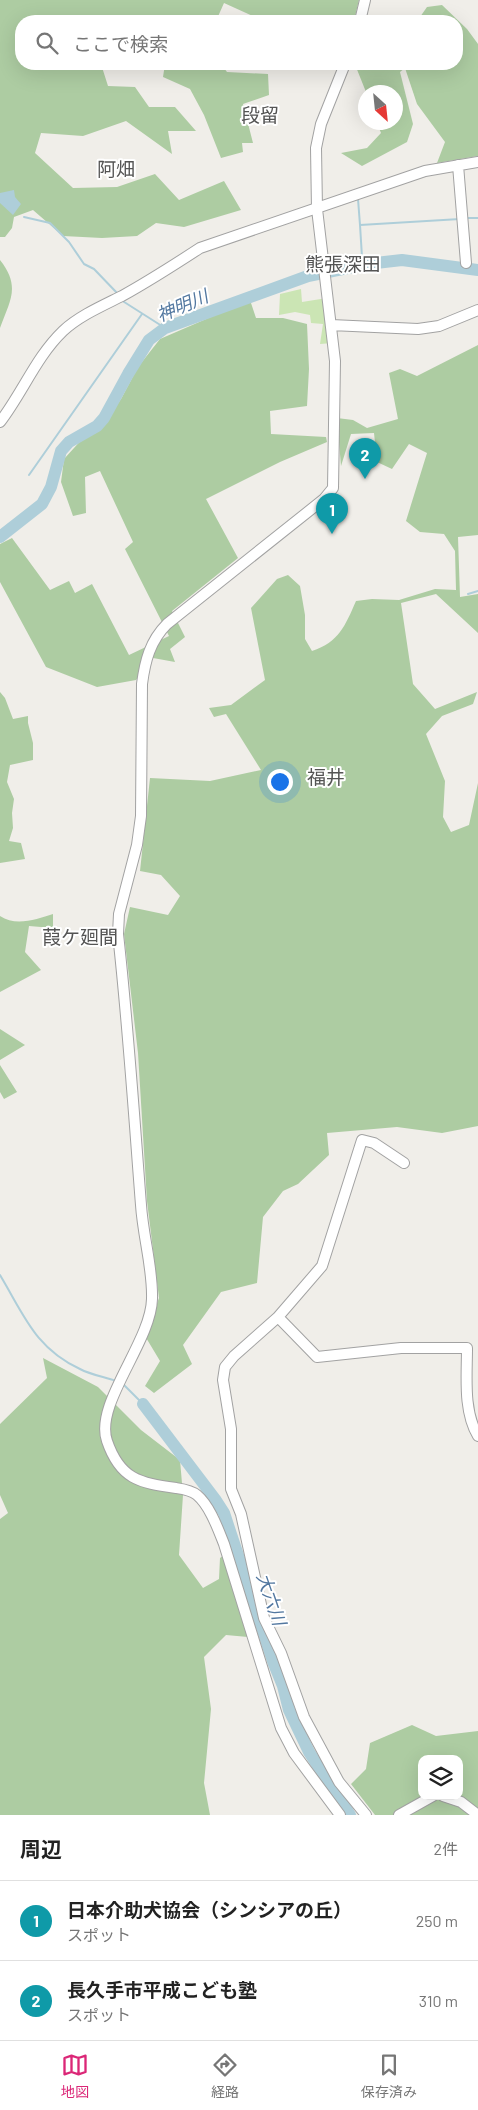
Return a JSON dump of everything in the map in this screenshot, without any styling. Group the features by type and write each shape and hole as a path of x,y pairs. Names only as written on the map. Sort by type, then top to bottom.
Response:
{"street":[{"path":"361,15 365,0"},
{"path":"340,1815 294,1753 282,1728 224,1544 205,1505 197,1495 188,1490 148,1484 131,1477 116,1460 106,1439 105,1420 114,1394 136,1352 151,1315 152,1300 152,1281 142,1217 118,934 119,914 137,845 141,816 141,737 144,666 158,634 167,624 324,500 333,488 335,361 316,209 316,148 321,124 343,70"},
{"path":"0,422 48,347 72,324 168,270 200,248 425,171 478,162"},
{"path":"458,165 466,263"},
{"path":"331,325 418,329 439,326 478,310"},
{"path":"366,1815 339,1782 304,1717 281,1653 264,1618 241,1514 231,1489 232,1446 223,1380 225,1367 234,1356 278,1318 322,1266 362,1140 374,1143 404,1163"},
{"path":"278,1318 317,1357 401,1348 467,1348 468,1407 478,1436"},
{"path":"399,1815 426,1800"},
{"path":"455,1800 461,1802 478,1815"}],"green space":[{"path":"0,0 359,0 355,15 251,15 224,3 219,15 15,15 15,70 103,70 108,86 135,87 149,107 175,107 196,131 168,131 172,154 126,121 83,136 41,133 35,153 73,188 117,187 155,174 179,200 224,181 241,210 184,227 156,223 137,236 102,238 63,236 33,210 14,217 12,228 5,237 0,237"},
{"path":"442,5 452,15 421,15 427,7"},
{"path":"463,25 478,44 478,156 437,163 445,142 417,104 406,70 463,70"},
{"path":"164,70 226,70 227,72 268,74 269,95 243,104 253,143 242,143 243,152 221,158 204,115 190,89 163,77"},
{"path":"357,70 402,70 400,72 413,124 407,142 362,166 341,153 367,148 381,133 380,130 403,130 403,85 363,85"},
{"path":"0,260 10,278 12,294 0,328"},
{"path":"301,289 302,302 327,298 333,343 320,344 323,324 311,323 310,315 295,312 279,315 280,294"},
{"path":"250,300 256,318 283,318 307,324 309,369 307,406 270,411 271,434 326,437 327,442 280,462 206,499 238,558 172,611 185,637 170,649 175,662 153,658 136,680 97,687 46,667 0,582 0,544 12,538 50,590 69,581 75,593 92,584 129,655 169,636 125,549 133,542 100,471 85,477 86,513 73,516 61,482 64,459 84,437 100,429 121,399 138,367 160,339"},
{"path":"478,345 478,535 458,537 460,597 478,594 478,633 436,594 401,603 413,684 435,709 477,692 473,704 442,716 426,734 445,781 443,817 451,832 469,825 478,783 478,1126 442,1133 397,1127 327,1133 329,1155 298,1184 283,1191 263,1217 257,1283 221,1292 183,1345 192,1364 154,1393 145,1386 160,1361 145,1336 159,1298 147,1201 138,1053 124,934 130,907 168,915 180,896 161,875 140,871 150,778 210,781 261,770 226,714 214,717 209,708 231,705 265,680 251,608 277,579 288,575 300,586 305,615 305,639 312,651 335,638 356,601 372,599 399,600 435,589 456,590 455,551 444,534 420,532 406,521 427,453 409,444 392,469 377,462 374,433 351,434 341,466 337,418 353,420 367,428 398,419 389,373 400,369 417,376"},
{"path":"0,692 5,698 13,719 28,716 33,743 33,760 10,765 7,782 14,799 12,813 13,828 9,841 21,843 25,859 0,863"},
{"path":"53,914 53,928 29,926 25,952 41,970 0,992 0,916 20,922"},
{"path":"0,1029 25,1045 0,1060"},
{"path":"0,1065 17,1092 4,1099 0,1092"},
{"path":"43,1358 98,1387 141,1430 180,1460 183,1495 179,1555 203,1588 219,1579 220,1558 224,1555 248,1637 226,1635 204,1657 211,1709 204,1783 210,1815 0,1815 0,1519 8,1513 0,1495 0,1424 47,1378"},
{"path":"412,1725 436,1736 478,1731 478,1815 375,1815 351,1784 366,1769 370,1743"}],"water":[{"path":"14,190 15,197 21,204 13,215 0,203 0,193"}],"waterway":[{"path":"358,199 360,225 460,219"},
{"path":"24,217 50,223 69,242 84,264 94,269 118,294"},
{"path":"468,218 478,218"},
{"path":"360,225 362,257"},
{"name":"神明川","path":"0,537 42,504 51,487 61,451 69,442 97,426 104,418 149,340 165,328 308,276 367,264 402,260 478,270"},
{"path":"121,300 165,328"},
{"path":"29,475 142,314"},
{"path":"468,594 478,591"},
{"path":"0,1275 24,1317 41,1341 65,1361 84,1371 116,1381"},
{"path":"123,1384 143,1404"},
{"name":"大六川","path":"143,1404 224,1513 283,1686 289,1710 309,1752 350,1815"}],"place":[{"name":"長久手市平成こども塾","path":"365,479"},
{"name":"日本介助犬協会（シンシアの丘）","path":"332,534"}],"district":[{"name":"段留","path":"260,114"},
{"name":"阿畑","path":"116,168"},
{"name":"熊張深田","path":"343,263"},
{"name":"福井","path":"326,776"},
{"name":"葭ケ廻間","path":"80,936"}]}
